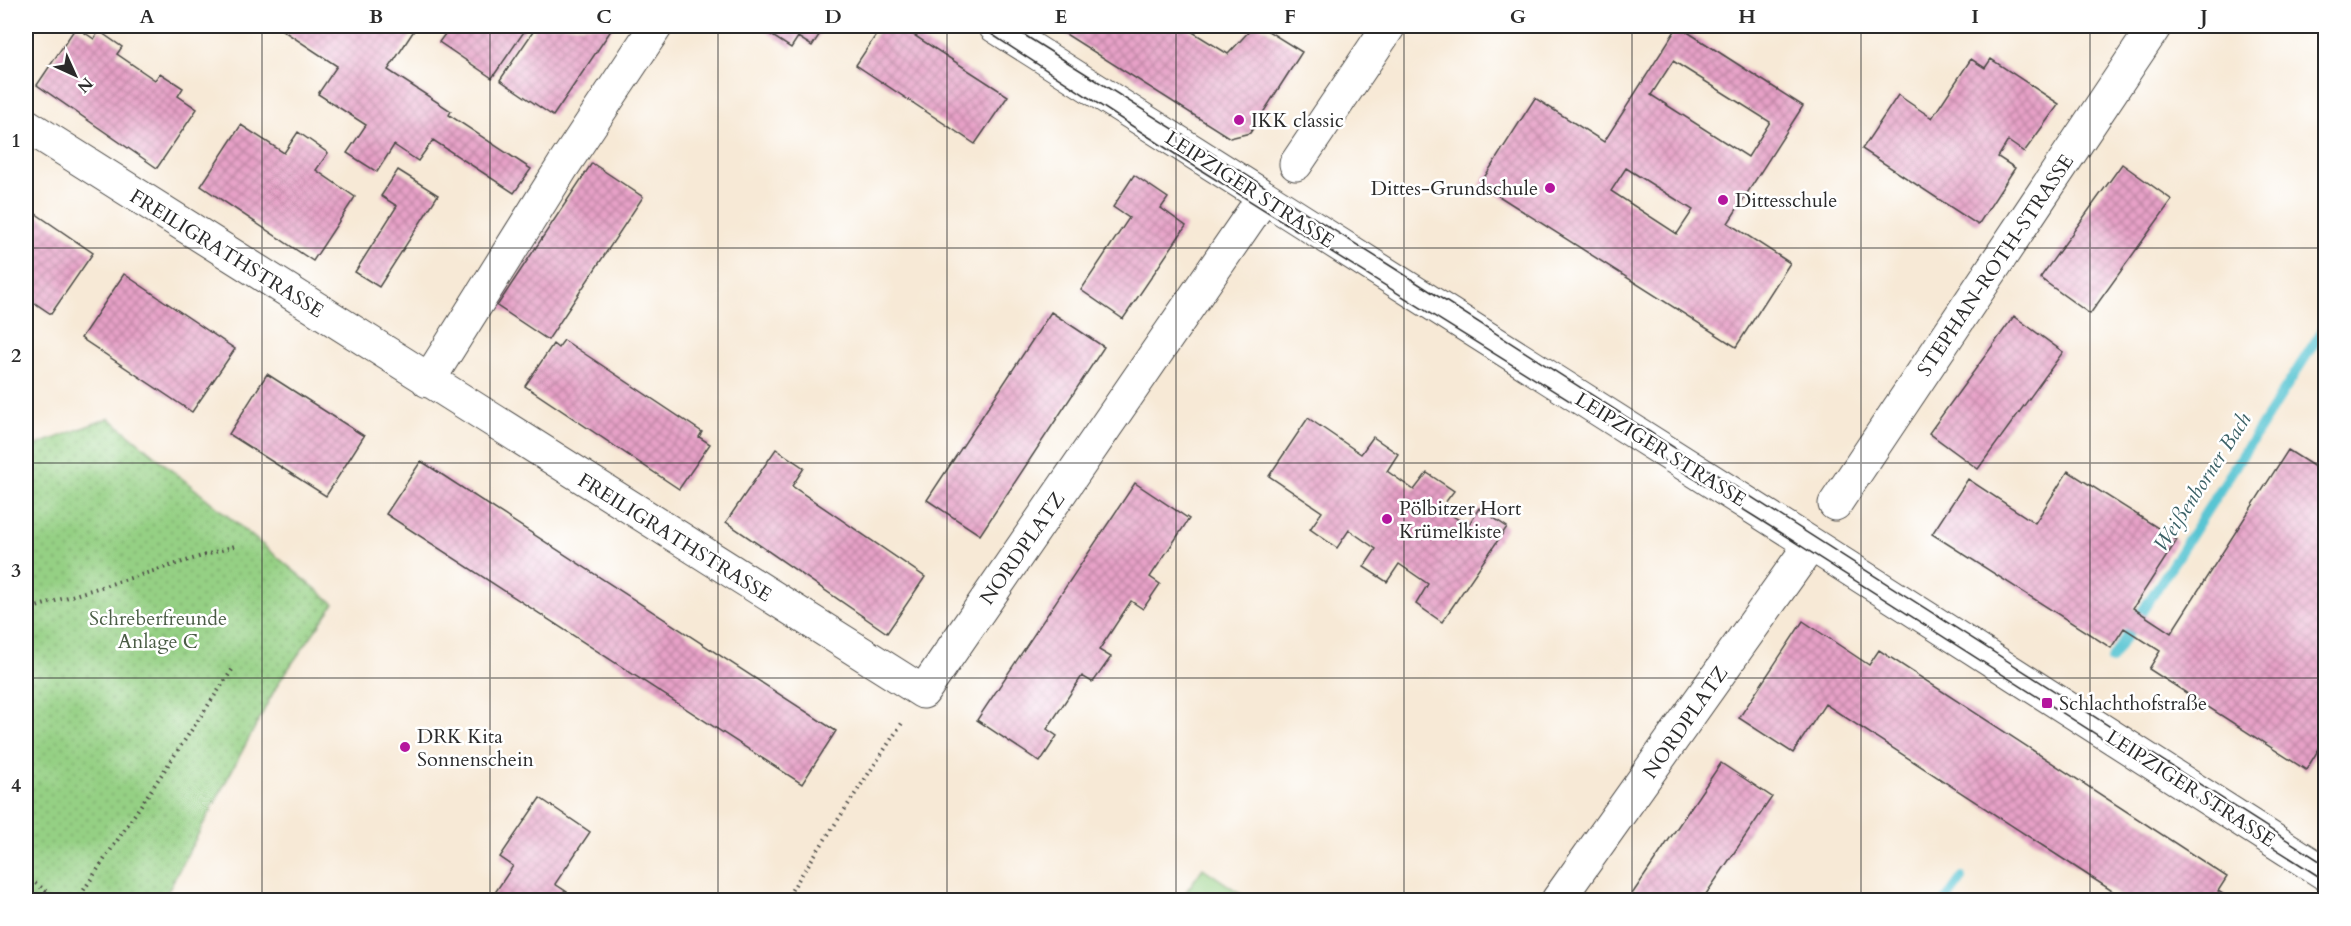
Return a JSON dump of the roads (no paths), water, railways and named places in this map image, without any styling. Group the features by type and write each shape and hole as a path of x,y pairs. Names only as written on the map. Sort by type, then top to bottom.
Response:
{"street":[{"path":"428,381 563,166 656,26"},
{"name":"LEIPZIGER STRASSE","path":"995,26 1811,544 2325,874"},
{"path":"1296,164 1389,26"},
{"name":"STEPHAN-ROTH-STRASSE","path":"1835,504 2155,26"},
{"name":"FREILIGRATHSTRASSE","path":"26,125 922,692"},
{"name":"NORDPLATZ","path":"922,692 1263,198"},
{"name":"NORDPLATZ","path":"1558,900 1811,544"}],"waterway":[{"name":"Weißenborner Bach","path":"2111,660 2326,325"},
{"name":"Weißenborner Bach","path":"1946,900 1962,878"}],"tram line":[{"path":"979,26 1175,154 1768,525 2326,881"},
{"path":"1010,26 1397,270 2326,865"}],"place":[{"name":"IKK classic","path":"1239,120"},
{"name":"Dittes-Grundschule","path":"1550,188"},
{"name":"Dittesschule","path":"1723,200"},
{"name":"Pölbitzer Hort Krümelkiste","path":"1387,519"},
{"name":"Schlachthofstraße","path":"2047,703"},
{"name":"DRK Kita Sonnenschein","path":"405,747"}],"park label":[{"name":"Schreberfreunde Anlage C","path":"158,630"}]}
